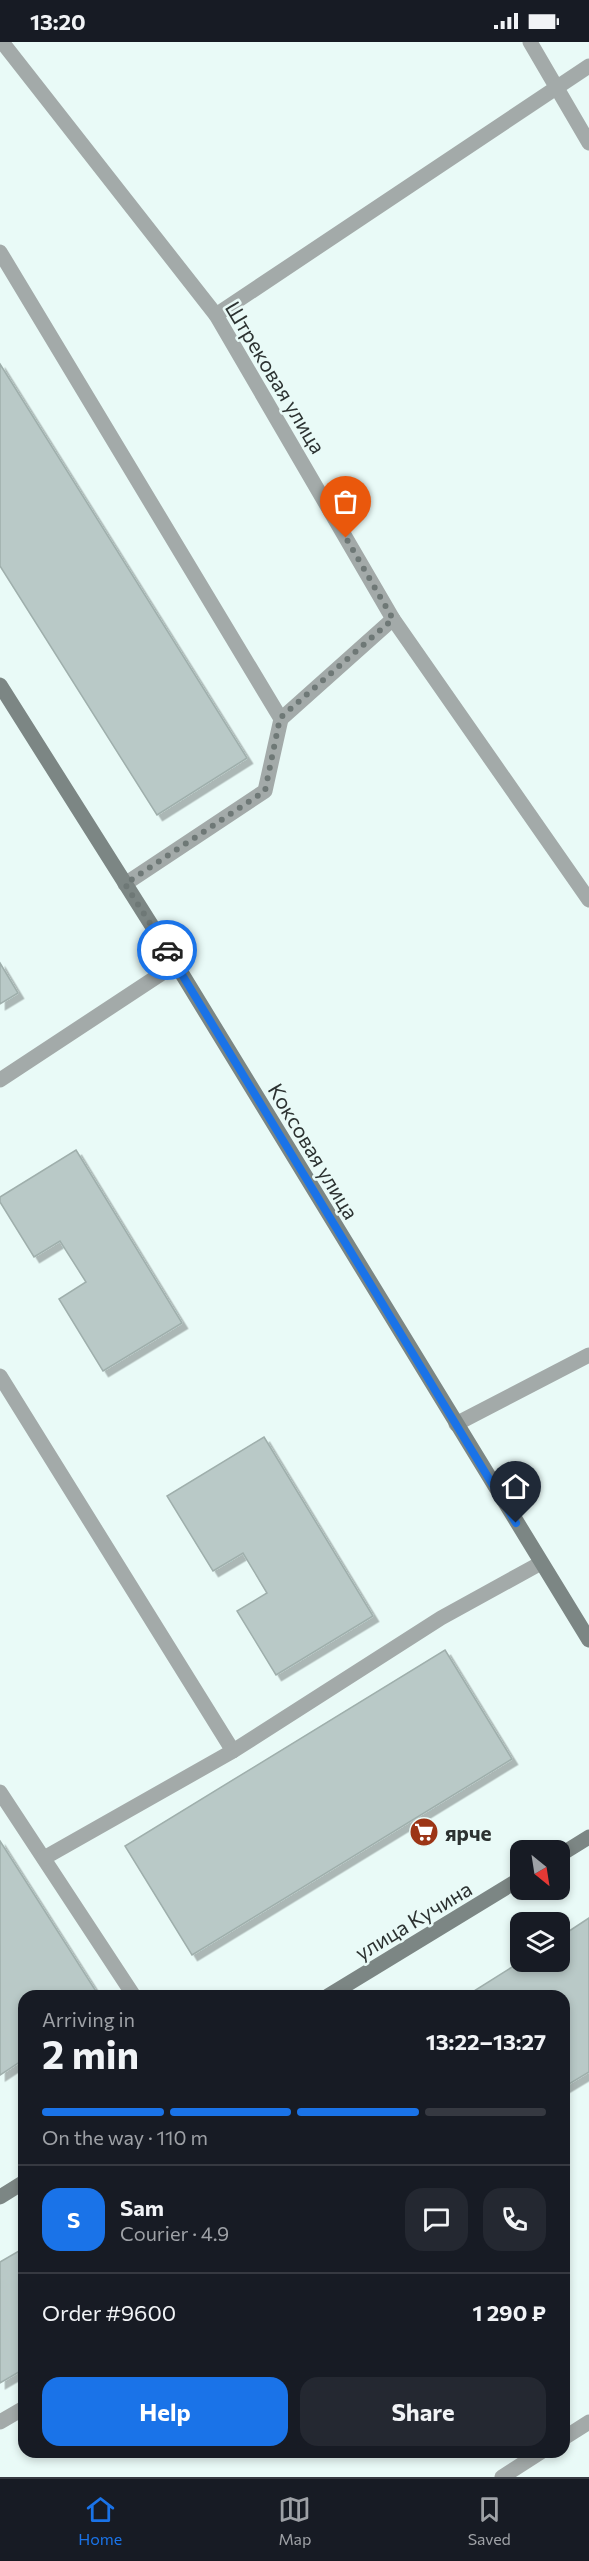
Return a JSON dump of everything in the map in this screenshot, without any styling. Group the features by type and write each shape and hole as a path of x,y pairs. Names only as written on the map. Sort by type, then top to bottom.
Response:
{"main road":[{"name":"Коксовая улица","path":"0,685 176,964 589,1640"},
{"path":"570,1849 589,1837"},
{"name":"улица Кучина","path":"338,1990 510,1885"},
{"path":"0,2197 18,2186"}],"street":[{"name":"Штрековая улица","path":"2,42 216,315 393,619 589,900"},
{"path":"530,42 589,143"},
{"path":"216,315 589,66"},
{"path":"0,252 280,718"},
{"path":"125,884 265,791 280,718 393,619"},
{"path":"0,1080 176,964"},
{"path":"456,1424 589,1355"},
{"path":"0,1376 233,1750"},
{"path":"44,1857 233,1750 441,1618 541,1563"},
{"path":"0,1792 130,1990"},
{"path":"0,2422 18,2412"},
{"path":"570,2434 589,2422"},
{"path":"502,2477 532,2458"}],"building":[{"path":"0,364 247,758 157,815 0,566"},
{"path":"0,963 18,993 0,1004"},
{"path":"76,1150 182,1323 103,1371 59,1299 86,1282 60,1241 34,1257 0,1202 0,1197"},
{"path":"264,1437 373,1616 276,1675 237,1611 267,1593 243,1553 213,1571 167,1496"},
{"path":"445,1650 512,1759 192,1955 125,1846"},
{"path":"0,1841 95,1990 18,1990 18,2063 0,2075"},
{"path":"589,1918 589,2072 570,2083 570,1990 476,1990 510,1968 510,1972 570,1972 570,1930"},
{"path":"18,2252 18,2372 0,2383 0,2262"}],"way so far":[{"path":"167,950 125,884 265,791 280,718 393,619 346,538"}],"place":[{"name":"ярче","path":"424,1832"}],"route":[{"path":"167,950 516,1523"}]}
